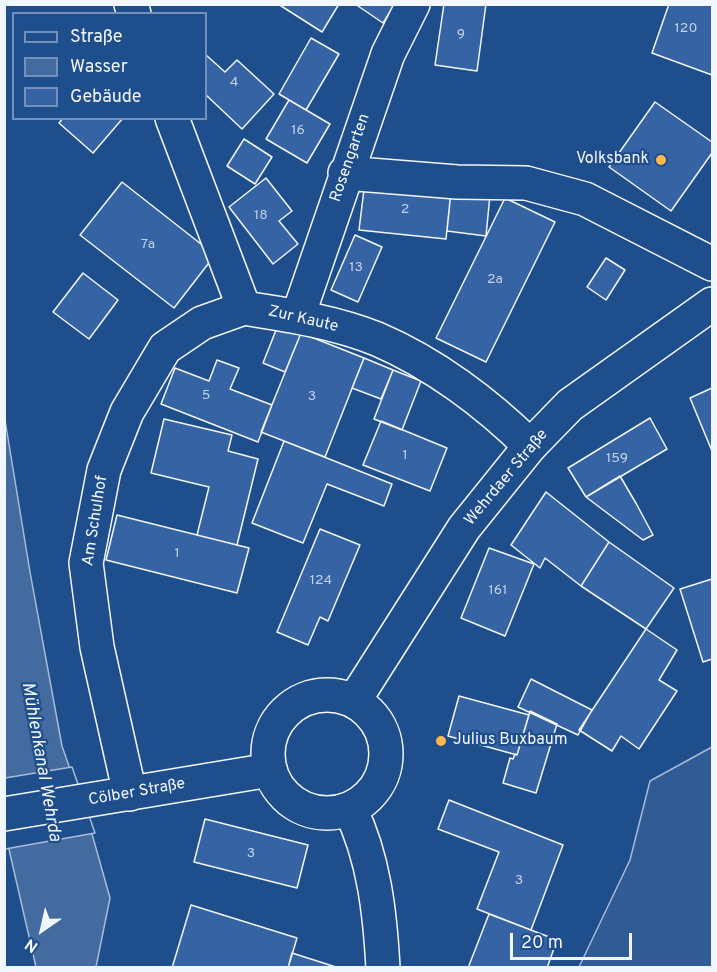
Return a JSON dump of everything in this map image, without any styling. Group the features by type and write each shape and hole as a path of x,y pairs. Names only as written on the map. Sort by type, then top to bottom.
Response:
{"street":[{"name":"Rosengarten","path":"298,316 345,173 388,54 413,4"},
{"name":"Zur Kaute","path":"173,120 244,308 298,316 377,339 441,374 511,427 530,446"},
{"path":"345,173 457,182 526,183 585,199 712,264"},
{"name":"Wehrdaer Straße","path":"354,701 464,528 530,446 570,405 712,304"},
{"name":"Am Schulhof","path":"130,794 97,646 86,563 104,470 127,412 165,348 202,323 244,308"},
{"path":"335,694 354,701 369,711 379,724 387,752 385,767 378,785 364,801 350,809 332,813 315,812 300,807 276,785 270,770 267,746 272,730 280,716 297,702 311,696 335,694"},
{"name":"Cölber Straße","path":"4,814 270,770"},
{"path":"350,809 360,834 379,906 383,968"}],"shaded area":[{"path":"712,747 712,967 579,967 630,860 650,781"}],"water":[{"name":"Mühlenkanal Wehrda","path":"4,414 62,746 90,827 110,898 96,967 36,967 5,832"}],"pier":[{"path":"72,767 95,833 5,849 5,778"}],"building":[{"path":"278,4 339,4 322,32"},
{"path":"355,4 395,4 383,23"},
{"path":"444,4 486,4 477,71 435,65"},
{"path":"669,4 712,4 712,75 652,53"},
{"path":"311,38 339,54 306,110 279,94"},
{"path":"207,56 225,72 237,60 274,94 242,129 207,96"},
{"path":"289,100 330,124 307,163 266,139"},
{"name":"Volksbank","path":"655,102 712,142 712,153 671,211 609,167"},
{"path":"61,120 121,120 93,153 59,123"},
{"path":"244,139 272,157 255,184 227,166"},
{"path":"266,178 292,211 279,221 298,244 273,264 229,207"},
{"path":"365,181 451,191 446,239 359,230"},
{"path":"122,182 215,255 174,308 80,235"},
{"path":"451,191 490,195 486,236 447,231"},
{"path":"505,198 555,222 486,362 436,338"},
{"path":"355,235 382,247 358,302 331,290"},
{"path":"606,258 625,270 606,300 587,287"},
{"path":"83,273 118,300 89,339 53,312"},
{"path":"278,325 301,333 285,372 263,363"},
{"path":"301,333 364,358 325,457 261,432"},
{"path":"364,358 393,370 381,399 352,388"},
{"path":"217,360 239,368 230,389 272,405 258,442 161,404 175,368 209,381"},
{"path":"393,370 421,381 402,430 374,419"},
{"path":"712,388 712,451 690,398"},
{"path":"650,418 667,449 586,497 568,468"},
{"path":"164,419 232,435 228,451 258,459 237,545 197,535 209,487 151,473"},
{"path":"381,421 447,448 430,491 363,465"},
{"path":"284,441 392,484 384,506 327,484 303,543 252,523"},
{"path":"620,476 653,535 643,540 586,497"},
{"path":"546,492 609,542 581,586 545,558 540,568 511,545"},
{"path":"117,515 249,548 237,593 106,560"},
{"path":"320,529 360,545 328,621 320,617 308,645 277,632"},
{"path":"609,542 674,588 646,629 581,586"},
{"path":"489,548 534,564 505,636 461,618"},
{"path":"712,579 712,659 703,662 680,589"},
{"path":"646,629 677,650 659,680 677,691 639,749 621,736 612,751 579,730"},
{"path":"531,679 592,710 578,735 518,707"},
{"path":"459,696 529,715 517,755 448,736"},
{"path":"530,711 557,724 536,793 503,783 510,758 513,759 515,754 517,755"},
{"path":"449,800 563,845 531,930 477,909 499,852 438,829"},
{"path":"205,819 308,845 297,888 194,862"},
{"path":"191,905 297,938 288,968 172,968"},
{"path":"489,914 557,940 547,968 468,968"},
{"path":"292,953 339,968 288,968"}],"place":[{"name":"Volksbank","path":"661,160"},
{"name":"Julius Buxbaum","path":"441,741"}]}
